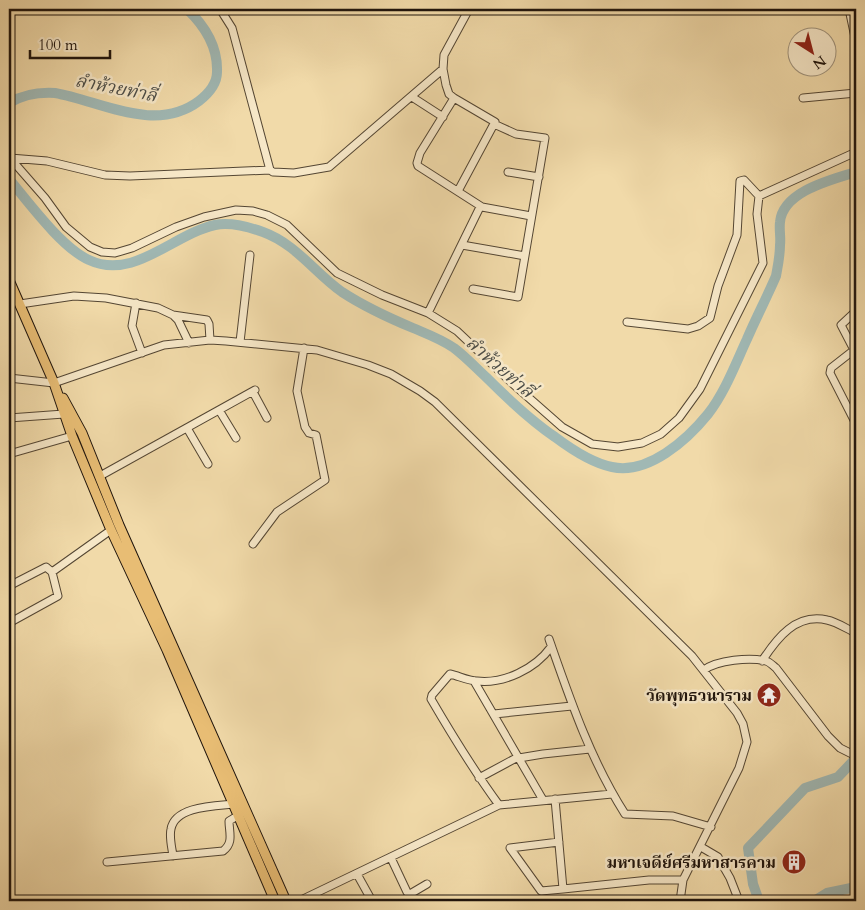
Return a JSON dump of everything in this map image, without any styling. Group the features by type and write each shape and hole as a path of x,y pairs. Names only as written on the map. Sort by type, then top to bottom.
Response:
{"main road":[{"path":"10,283 54,383 72,436 111,530 167,650 275,901"},
{"path":"54,383 82,432 119,525 286,901"}],"street":[{"path":"220,9 232,28 270,170"},
{"path":"469,9 444,56 443,69 449,94 495,122 494,124 516,134 545,138 518,297 473,289"},
{"path":"849,9 856,42"},
{"path":"10,157 47,160 104,175 122,176 270,170 273,172 294,173 329,167 443,69"},
{"path":"803,98 856,93"},
{"path":"412,97 443,117"},
{"path":"454,98 420,153 417,162 422,169 480,207 532,216"},
{"path":"458,191 494,124"},
{"path":"759,196 856,152"},
{"path":"10,157 45,198 66,227 90,247 102,252 115,254 176,227 204,217 236,210 253,211 267,215 287,225 337,273 382,295 428,313 458,331 512,383 562,427 592,444 618,447 642,443 661,434 679,418 700,389 760,271 763,262 757,214 759,196 744,180 740,181 737,235 718,286 708,320 688,329 627,322"},
{"path":"508,172 539,177"},
{"path":"428,313 480,207"},
{"path":"462,244 525,256"},
{"path":"240,342 250,255"},
{"path":"20,304 74,296 106,298 207,320 210,340"},
{"path":"136,304 132,326 142,354"},
{"path":"856,311 841,325 854,350 831,368 830,373 856,424"},
{"path":"173,314 189,343"},
{"path":"9,378 54,383 164,345 210,340 317,350 391,374 435,402 686,649 737,713 743,724 747,742 739,768 683,880 680,901"},
{"path":"253,544 277,512 326,480 316,435 309,433 305,427 297,392 304,348"},
{"path":"100,476 254,391 267,418"},
{"path":"219,410 236,438"},
{"path":"9,418 64,414"},
{"path":"187,428 208,464"},
{"path":"9,454 72,436"},
{"path":"52,572 111,530"},
{"path":"9,586 46,567 52,572 58,596 9,623"},
{"path":"762,661 772,645 785,630 803,621 828,620 856,633"},
{"path":"548,638 572,706 590,749 612,794 625,814 673,816 711,827"},
{"path":"499,805 479,778 431,699 432,695 450,674 474,681 488,682 510,677 529,667 551,647"},
{"path":"704,670 711,664 750,660 768,662 776,668 828,736 840,748 856,756"},
{"path":"474,681 543,800"},
{"path":"494,714 572,706"},
{"path":"479,778 519,757 590,749"},
{"path":"299,901 499,805 612,794"},
{"path":"555,799 563,889"},
{"path":"173,856 170,834 171,826 179,815 188,811 234,804"},
{"path":"107,862 223,850 228,847 231,837 229,821 239,815"},
{"path":"560,842 510,848 541,892 649,880 683,880"},
{"path":"701,847 718,857 730,878 739,901"},
{"path":"391,858 407,892 410,894 427,884"},
{"path":"357,874 372,901"}],"waterway":[{"name":"ลำห้วยท่าลี่","path":"9,103 31,94 55,93 109,108 146,115 164,115 182,110 199,101 209,92 217,76 217,63 213,45 205,30 187,9"},
{"name":"ลำห้วยท่าลี่","path":"9,179 46,224 68,246 89,260 106,265 122,265 138,261 184,237 215,225 239,225 275,237 295,251 342,292 377,312 454,348 528,416 568,446 604,465 626,468 653,461 678,444 708,414 720,397 776,276 780,253 780,222 783,211 790,202 810,188 856,172"},
{"path":"759,901 753,884 748,848 805,788 838,777 856,758"},
{"path":"814,901 827,893 856,887"}],"place":[{"name":"วัดพุทธวนาราม","path":"769,695"},
{"name":"มหาเจดีย์ศรีมหาสารคาม","path":"794,862"}]}
